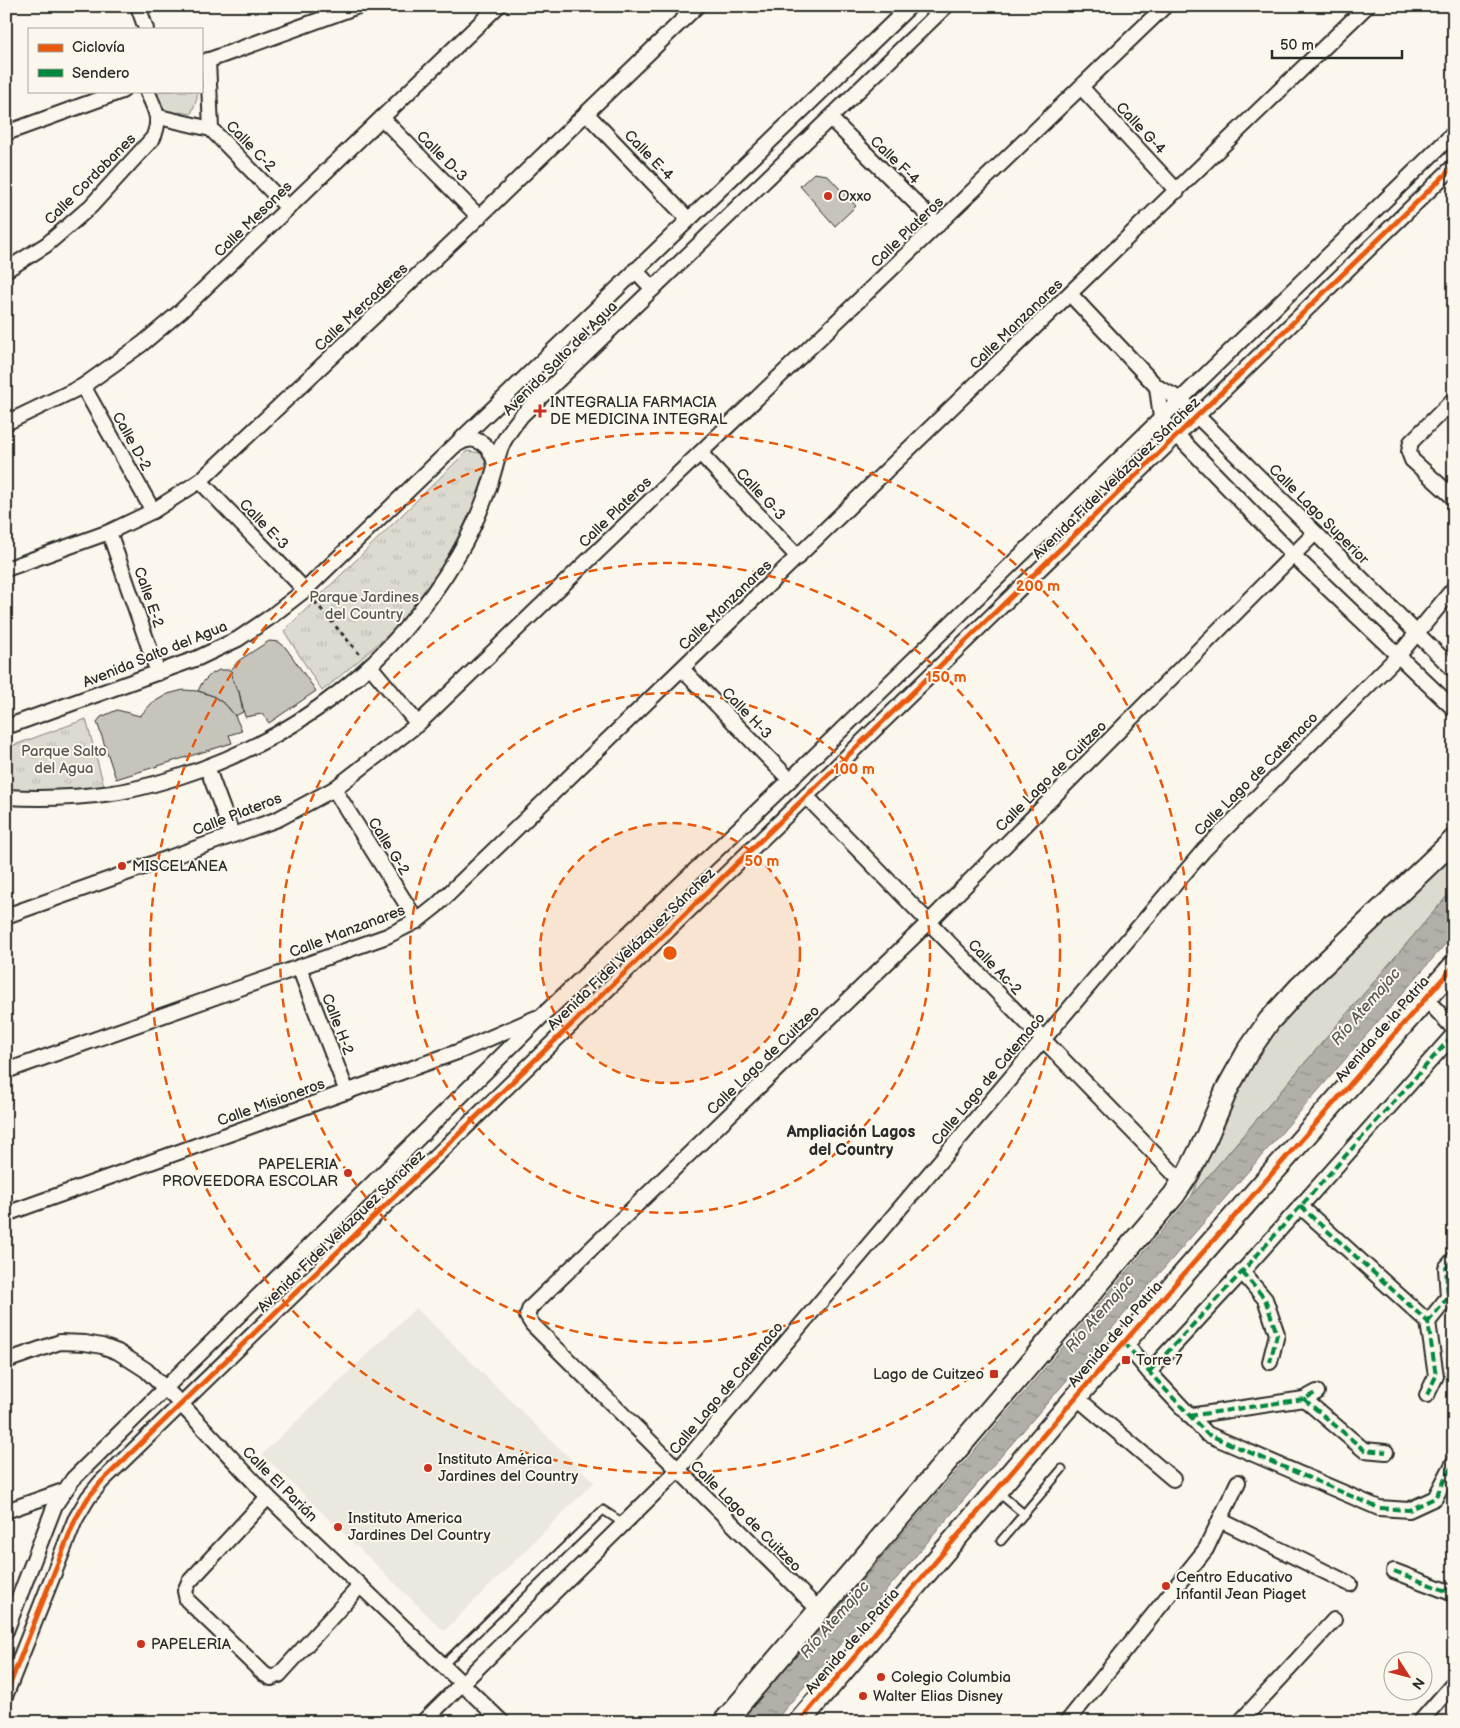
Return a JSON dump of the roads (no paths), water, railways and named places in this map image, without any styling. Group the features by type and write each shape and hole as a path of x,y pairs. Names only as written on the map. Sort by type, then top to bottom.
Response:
{"main road":[{"path":"724,1722 1174,1195 1206,1138 1227,1089 1247,1053 1269,1021 1300,988 1454,840"},
{"name":"Avenida de la Patria","path":"799,1722 1076,1397 1454,966"}],"street":[{"path":"138,6 146,28"},
{"path":"205,62 358,6"},
{"name":"Calle Mesones","path":"6,423 83,386 142,344 181,311 498,6"},
{"name":"Calle Mercaderes","path":"6,569 110,532 153,511 200,481 479,217 697,6"},
{"name":"Avenida Salto del Agua","path":"6,727 198,658 238,639 305,590 910,6"},
{"name":"Avenida Salto del Agua","path":"6,797 76,798 114,793 163,781 207,767 249,750 285,730 346,686 370,666 421,611 460,553 488,489 502,445 522,415 946,6"},
{"name":"Calle Plateros","path":"6,916 278,819 334,789 418,724 1165,6"},
{"name":"Calle Manzanares","path":"6,1071 387,936 417,921 436,906 1367,6"},
{"name":"Calle C-2","path":"205,62 211,129"},
{"name":"Calle G-4","path":"1081,87 1177,190"},
{"path":"6,133 119,92"},
{"path":"147,92 159,117"},
{"name":"Calle E-4","path":"586,113 688,219"},
{"name":"Calle C-2","path":"159,117 211,129 288,208"},
{"name":"Calle Cordobanes","path":"6,270 46,245 91,206 153,138 158,128 159,117"},
{"name":"Calle D-3","path":"382,118 479,217"},
{"name":"Calle F-4","path":"830,118 938,224"},
{"name":"Avenida Fidel Velázquez Sánchez","path":"6,1631 49,1519 63,1491 73,1479 544,1014 790,780 1454,133"},
{"name":"Avenida Fidel Velázquez Sánchez","path":"6,1694 75,1520 88,1498 101,1482 1454,166"},
{"path":"1324,260 1340,277"},
{"path":"635,270 653,289"},
{"name":"Calle Lago Superior","path":"1070,294 1157,387 1180,399 1198,416 1454,670"},
{"name":"Calle D-2","path":"83,386 153,511"},
{"path":"1157,387 1161,418 1292,555 1454,709"},
{"path":"1454,399 1411,442 1408,452 1412,460 1454,498"},
{"path":"450,449 468,439 482,442 492,452 495,466"},
{"name":"Calle G-3","path":"700,453 798,557"},
{"name":"Calle E-3","path":"200,481 305,590"},
{"path":"1087,490 1104,508"},
{"name":"Calle E-2","path":"110,532 158,673"},
{"name":"Calle Lago de Cuitzeo","path":"819,1610 677,1471 532,1324 527,1316 530,1308 929,922 1315,533"},
{"name":"Calle Lago de Catemaco","path":"423,1722 677,1471 1204,850 1398,656 1454,588"},
{"path":"370,666 418,724"},
{"name":"Calle H-3","path":"682,669 790,780"},
{"path":"207,767 232,834"},
{"name":"Calle G-2","path":"334,789 417,921"},
{"name":"Calle Ac-2","path":"806,796 1182,1182"},
{"path":"720,846 737,864"},
{"name":"Calle H-2","path":"299,967 347,1092"},
{"path":"1425,998 1454,1029"},
{"name":"Calle Misioneros","path":"6,1214 460,1051 544,1014"},
{"path":"1149,1372 1242,1272 1454,1034"},
{"path":"1300,1206 1428,1322 1436,1376 1427,1395"},
{"path":"1428,1322 1448,1296 1446,1268 1454,1259"},
{"path":"1242,1272 1265,1299 1278,1334 1270,1362"},
{"name":"Calle El Parián","path":"6,1360 60,1342 102,1346 131,1359 146,1370 181,1404 268,1497 502,1722"},
{"path":"1124,1342 1149,1372 1207,1434 1379,1508 1409,1510 1435,1498 1454,1462"},
{"path":"1189,1416 1304,1399 1318,1392"},
{"path":"1076,1397 1173,1479"},
{"path":"1304,1399 1364,1450 1386,1452"},
{"path":"1067,1722 1206,1549 1238,1482"},
{"path":"6,1511 63,1491"},
{"path":"268,1497 189,1582 185,1591 187,1600 264,1674 271,1678 279,1675 360,1586"},
{"path":"1220,1520 1350,1584"},
{"path":"1394,1571 1454,1594"},
{"path":"1240,1722 1334,1620"},
{"path":"1420,1722 1454,1683"}],"lane":[{"path":"1001,1541 1062,1469"},
{"path":"996,1491 1024,1514"},
{"path":"443,1665 603,1510 623,1523"}],"water":[{"name":"Río Atemajac","path":"1454,888 1454,934 989,1470 774,1722 739,1722 970,1456"}],"place":[{"name":"Oxxo","path":"828,196"},
{"name":"INTEGRALIA FARMACIA DE MEDICINA INTEGRAL","path":"540,411"},
{"name":"MISCELANEA","path":"122,866"},
{"name":"PAPELERIA PROVEEDORA ESCOLAR","path":"348,1173"},
{"name":"Torre 7","path":"1126,1360"},
{"name":"Lago de Cuitzeo","path":"994,1374"},
{"name":"Instituto América Jardines del Country","path":"428,1468"},
{"name":"Instituto America Jardines Del Country","path":"338,1527"},
{"name":"Centro Educativo Infantil Jean Piaget","path":"1166,1586"},
{"name":"PAPELERIA","path":"141,1644"},
{"name":"Colegio Columbia","path":"881,1677"},
{"name":"Walter Elias Disney","path":"863,1696"}],"district":[{"name":"Ampliación Lagos del Country","path":"851,1140"}],"park label":[{"name":"Parque Jardines del Country","path":"364,606"},
{"name":"Parque Salto del Agua","path":"64,760"}]}
